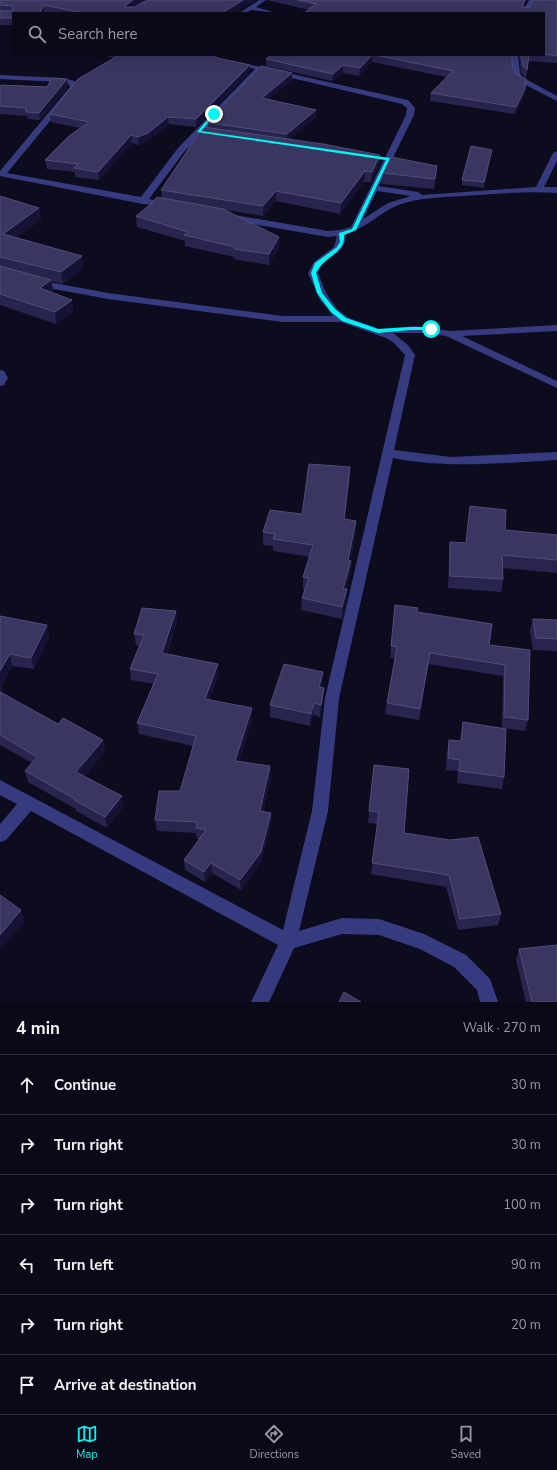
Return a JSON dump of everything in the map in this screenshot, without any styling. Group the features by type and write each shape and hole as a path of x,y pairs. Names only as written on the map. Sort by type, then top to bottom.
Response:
{"street":[{"path":"244,12 263,0"},
{"path":"526,12 532,0"},
{"path":"250,8 268,12"},
{"path":"515,56 516,73 519,78 557,99"},
{"path":"229,62 405,102 411,108 410,115 384,159 374,188 354,230"},
{"path":"143,201 181,150 202,132 260,68"},
{"path":"0,77 63,80 72,83 74,87 1,174 174,206"},
{"path":"539,189 557,153"},
{"path":"374,188 428,197"},
{"path":"220,215 328,234 341,234 354,230 389,206 428,197 539,189 557,190"},
{"path":"341,234 342,242 339,247 317,264 313,273 319,293 333,311 344,320"},
{"path":"30,281 53,287 108,296 276,318 344,320 394,337 405,345 410,354 389,453 332,698 320,811 288,942 260,1002"},
{"path":"378,331 410,328 431,329 449,334 557,385"},
{"path":"449,334 557,328"},
{"path":"0,373 3,378 0,383"},
{"path":"389,453 410,458 438,461 557,456"},
{"path":"0,787 288,942 342,926 379,927 424,942 460,961 484,984 489,1002"},
{"path":"0,835 29,802"}],"building":[{"path":"0,0 133,0 125,7 135,7 147,0 243,0 224,12 78,12 44,5 40,12 12,12 12,18 0,18 0,11 12,11 13,6 0,5"},
{"path":"298,0 525,0 522,7 530,7 533,0 557,0 557,56 545,54 545,12 305,12 316,4"},
{"path":"117,56 214,56 213,57 250,65 196,119 168,117 148,133 138,137 131,135 98,172 74,168 78,164 45,160 69,136 89,122 50,114 78,79"},
{"path":"270,56 371,56 360,68 343,65 333,74 266,59"},
{"path":"380,56 512,56 512,66 516,74 526,79 525,89 516,107 431,93 453,71"},
{"path":"521,56 529,56 527,70 523,65"},
{"path":"261,66 292,73 262,98 316,110 287,134 209,123 211,122 208,121"},
{"path":"52,78 67,79 39,113 26,112 26,108 0,106 1,85 47,87"},
{"path":"203,127 323,144 380,155 372,172 365,171 341,203 276,191 263,206 161,190"},
{"path":"471,146 492,150 484,182 462,180"},
{"path":"391,157 437,166 435,179 383,173"},
{"path":"0,196 39,208 3,234 82,256 61,272 0,257"},
{"path":"157,197 223,209 279,237 269,254 234,249 235,247 184,235 188,232 136,216"},
{"path":"0,266 51,280 40,288 72,300 55,312 0,294"},
{"path":"309,464 350,467 344,519 356,521 348,560 351,561 343,589 347,589 342,607 302,598 309,578 303,577 313,545 273,539 275,534 263,532 270,510 302,514"},
{"path":"470,506 506,510 505,530 557,535 557,560 502,555 503,579 450,576 450,542 466,543"},
{"path":"395,605 418,608 417,612 492,624 489,645 530,650 528,720 504,717 505,665 430,653 420,709 387,703 397,647 391,646"},
{"path":"142,608 176,611 162,653 218,664 205,699 252,708 235,761 270,766 260,811 271,813 261,852 240,880 211,863 204,872 184,860 206,830 196,828 197,822 155,820 159,791 180,791 196,736 137,723 158,674 130,669 144,635 134,634"},
{"path":"0,616 47,625 31,658 10,654 0,671"},
{"path":"533,619 557,620 557,639 536,638"},
{"path":"284,664 323,672 319,687 324,688 321,705 314,703 311,714 270,705"},
{"path":"0,692 58,724 63,718 103,740 76,772 122,796 105,817 25,771 37,757 0,735"},
{"path":"463,722 506,729 504,777 459,771 460,760 448,758 449,740 461,741"},
{"path":"374,765 409,769 404,833 450,840 478,837 501,914 460,919 449,875 372,863 379,812 369,811"},
{"path":"0,895 21,910 0,935"},
{"path":"557,945 557,1002 532,1002 519,949"},
{"path":"344,992 361,1002 339,1002"}],"route":[{"path":"214,114 198,132 388,159 354,230 341,234 342,242 339,247 317,264 313,273 319,293 333,311 344,320 378,331 410,328 431,329"}]}
